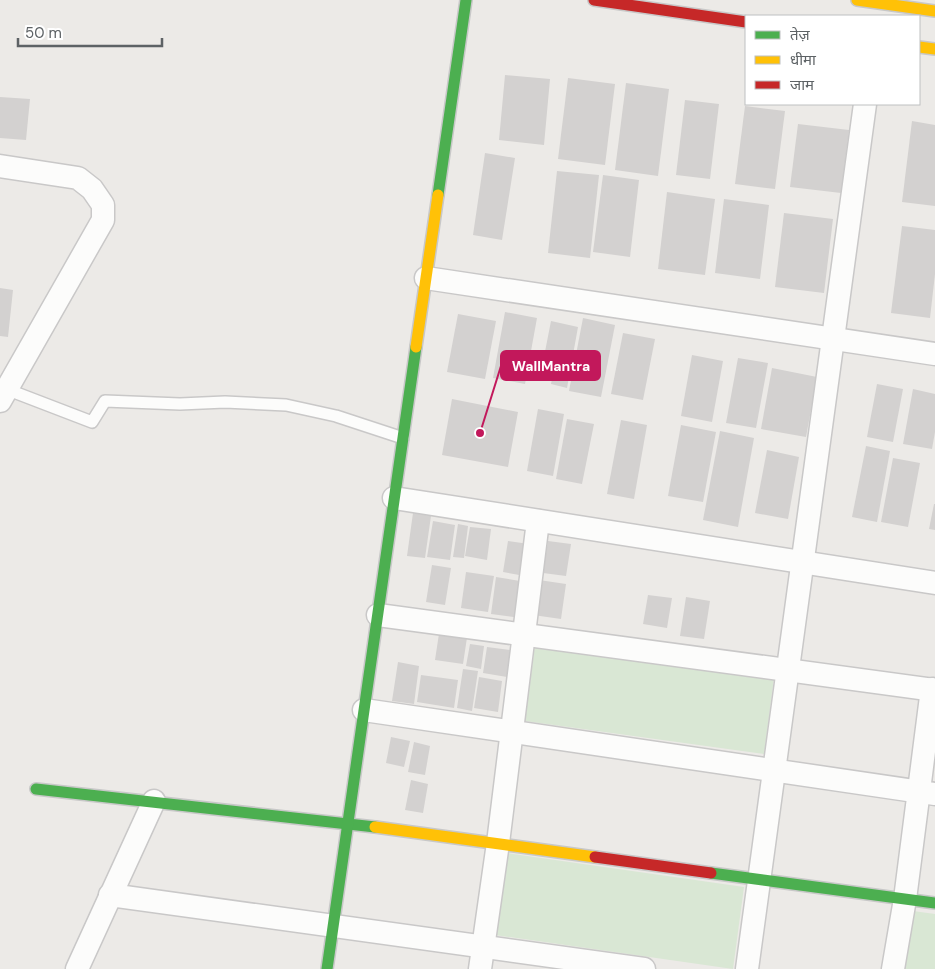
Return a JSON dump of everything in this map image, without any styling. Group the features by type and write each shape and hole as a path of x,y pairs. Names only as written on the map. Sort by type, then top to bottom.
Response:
{"street":[{"path":"327,969 466,0"},
{"path":"594,0 745,22"},
{"path":"857,0 935,11"},
{"path":"920,47 935,50"},
{"path":"747,969 865,105"},
{"path":"0,166 78,178 92,190 103,205 103,220 6,382"},
{"path":"426,278 935,354"},
{"path":"394,498 935,583"},
{"path":"480,969 498,843 538,521"},
{"path":"378,615 934,690 927,793 893,969"},
{"path":"364,710 927,793"},
{"path":"36,789 348,823 935,904"},
{"path":"77,969 154,801"},
{"path":"110,895 644,969"}],"lane":[{"path":"6,382 92,422 105,401 180,404 224,402 286,405 336,416 403,438"}],"green space":[{"path":"535,645 774,678 764,754 525,721"},
{"path":"506,853 744,887 733,969 495,935"},
{"path":"913,911 935,914 935,969 904,969"}],"building":[{"path":"505,75 550,79 544,145 499,140"},
{"path":"568,78 615,84 605,165 558,159"},
{"path":"626,83 669,89 658,176 615,170"},
{"path":"0,97 30,99 26,140 0,138"},
{"path":"685,100 719,104 710,179 676,175"},
{"path":"745,106 785,111 775,189 735,184"},
{"path":"912,121 935,125 935,206 902,202"},
{"path":"798,124 849,130 841,193 790,187"},
{"path":"485,153 515,158 502,240 473,235"},
{"path":"557,171 599,175 590,258 548,253"},
{"path":"603,175 639,180 630,257 593,252"},
{"path":"667,192 715,199 705,275 658,269"},
{"path":"724,199 769,205 760,279 715,273"},
{"path":"784,213 833,219 824,293 775,287"},
{"path":"902,226 935,230 935,274 930,318 891,313"},
{"path":"0,288 13,290 8,337 0,336"},
{"path":"505,312 537,318 525,384 493,378"},
{"path":"458,314 496,321 485,379 447,372"},
{"path":"583,318 615,325 601,397 569,391"},
{"path":"551,321 578,327 567,388 551,384 554,369 542,367"},
{"path":"623,333 655,339 643,400 611,394"},
{"path":"692,355 723,361 712,422 681,416"},
{"path":"738,358 768,363 756,428 726,423"},
{"path":"772,368 817,377 806,437 761,429"},
{"path":"877,384 903,389 893,442 867,437"},
{"path":"913,389 935,394 935,432 932,449 903,444"},
{"path":"452,399 518,412 508,467 442,455"},
{"path":"538,409 564,414 553,476 527,471"},
{"path":"567,419 594,424 582,484 556,479"},
{"path":"621,420 647,425 634,499 607,494"},
{"path":"681,425 716,432 703,502 668,496"},
{"path":"720,431 754,438 738,527 703,520"},
{"path":"866,446 890,451 877,522 852,517"},
{"path":"767,450 799,457 788,519 755,513"},
{"path":"893,458 920,463 908,527 881,522"},
{"path":"935,504 935,530 929,529"},
{"path":"413,513 431,516 425,558 407,556"},
{"path":"433,521 455,525 450,560 427,557"},
{"path":"458,524 468,526 464,558 453,557"},
{"path":"470,527 491,529 487,560 465,556"},
{"path":"508,541 529,544 525,576 503,572"},
{"path":"548,541 571,544 566,576 543,573"},
{"path":"432,565 451,568 445,605 426,602"},
{"path":"466,572 494,576 488,612 461,608"},
{"path":"496,577 526,582 521,618 491,614"},
{"path":"539,580 566,584 561,619 533,615"},
{"path":"648,595 672,598 667,628 643,624"},
{"path":"686,597 710,601 704,639 680,636"},
{"path":"440,627 468,631 463,664 435,660"},
{"path":"470,644 484,646 481,669 466,666"},
{"path":"487,647 510,650 507,677 483,673"},
{"path":"398,662 419,666 414,704 392,701"},
{"path":"463,669 478,671 472,711 457,708"},
{"path":"421,675 458,680 454,708 417,702"},
{"path":"479,677 502,681 498,712 474,708"},
{"path":"391,737 410,741 404,767 386,763"},
{"path":"414,742 430,746 425,775 408,772"},
{"path":"411,780 428,784 423,813 405,810"}],"traffic: fast":[{"path":"438,195 466,0"},
{"path":"327,969 416,347"},
{"path":"36,789 375,827"},
{"path":"711,873 935,903"}],"traffic: slow":[{"path":"857,0 935,11"},
{"path":"920,47 935,49"},
{"path":"416,347 438,195"},
{"path":"375,827 595,857"}],"traffic: jam":[{"path":"594,0 745,22"},
{"path":"595,857 711,873"}],"place":[{"name":"WallMantra","path":"480,433"}]}
